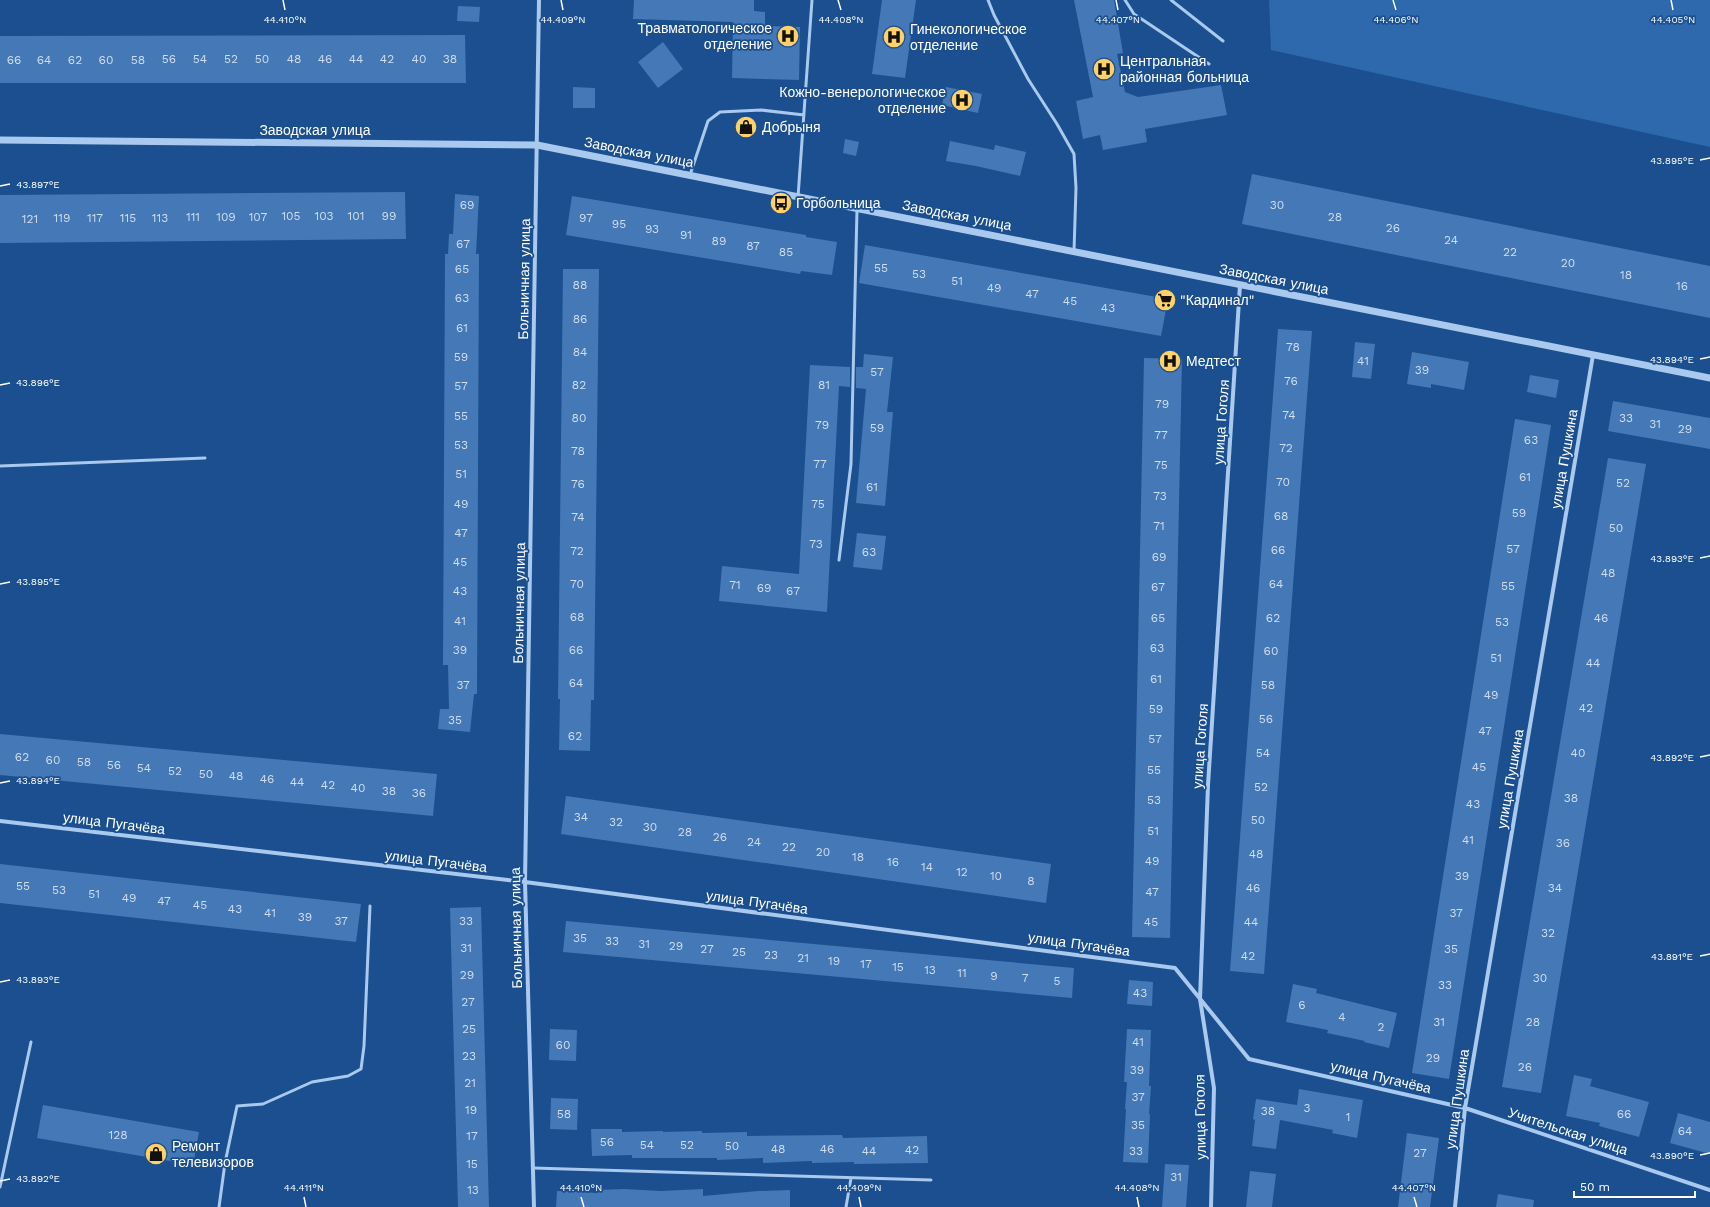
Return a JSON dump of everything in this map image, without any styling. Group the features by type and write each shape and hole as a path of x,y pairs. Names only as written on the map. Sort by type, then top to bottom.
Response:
{"street":[{"name":"Больничная улица","path":"534,1207 525,882 539,0"},
{"name":"Заводская улица","path":"0,140 537,145 1710,378"},
{"name":"улица Гоголя","path":"1211,1207 1214,1088 1200,999 1208,785 1240,285"},
{"name":"улица Пушкина","path":"1455,1207 1466,1108 1593,355"},
{"name":"улица Пугачёва","path":"0,821 525,882 1175,968 1249,1059 1466,1108"},
{"name":"Учительская улица","path":"1466,1108 1710,1190"}],"lane":[{"path":"798,197 812,0"},
{"path":"988,0 994,15 1028,79 1074,154 1076,188 1074,252"},
{"path":"1125,0 1134,14 1209,64"},
{"path":"1171,0 1223,41"},
{"path":"690,175 708,122 720,112 761,110 804,115"},
{"path":"839,560 850,464 857,209"},
{"path":"0,466 205,458"},
{"path":"218,1207 225,1163 237,1106 263,1104 312,1082 348,1076 361,1069 364,1046 370,906"},
{"path":"0,1187 31,1042"},
{"path":"534,1168 931,1180"},
{"path":"846,1207 851,1178"}],"shaded area":[{"path":"1269,0 1710,0 1710,147 1271,50"}],"building":[{"name":"Травматологическое отделение","path":"634,0 754,0 754,11 765,12 765,26 800,27 799,80 732,78 733,22 633,19"},
{"name":"Гинекологическое отделение","path":"882,0 916,0 905,78 872,74"},
{"name":"Центральная районная больница","path":"1074,0 1114,0 1123,53 1117,54 1125,92 1138,97 1221,85 1227,115 1145,129 1147,142 1103,150 1100,135 1083,139 1076,101 1093,97"},
{"path":"458,6 480,7 479,22 457,21"},
{"path":"465,35 466,83 0,83 0,36"},
{"path":"663,42 683,69 658,88 638,62"},
{"path":"573,87 595,88 595,108 573,108"},
{"name":"Кожно-венерологическое отделение","path":"946,87 982,94 978,113 942,105"},
{"path":"845,139 859,142 856,156 843,153"},
{"path":"950,141 994,150 995,145 1026,152 1020,176 946,161"},
{"path":"1252,174 1710,266 1710,318 1242,224"},
{"path":"405,192 406,239 0,243 0,195"},
{"path":"455,194 479,196 476,254 479,254 477,694 474,694 470,732 438,729 440,709 449,709 448,665 443,665 445,254 448,254 449,234 453,234"},
{"path":"572,196 806,235 806,237 837,242 832,275 801,271 800,274 566,235"},
{"path":"865,245 1168,299 1161,336 859,283"},
{"path":"563,269 599,269 594,700 591,700 590,751 559,750 560,699 558,699"},
{"path":"1278,329 1312,331 1264,974 1230,971"},
{"path":"1355,342 1375,344 1371,379 1352,377"},
{"path":"1412,352 1469,362 1464,390 1431,384 1431,388 1407,384"},
{"path":"864,354 893,357 887,412 893,412 885,506 856,503 866,389 856,388 856,367 863,367"},
{"path":"1144,358 1182,359 1170,938 1132,937"},
{"path":"810,365 850,367 850,387 839,386 827,612 719,601 722,566 799,574"},
{"path":"1530,375 1559,380 1556,398 1527,392"},
{"path":"1613,401 1710,418 1710,449 1608,431"},
{"path":"1515,419 1551,425 1449,1079 1412,1073"},
{"path":"1608,458 1646,464 1541,1093 1502,1087"},
{"path":"857,533 886,536 882,570 853,567"},
{"path":"0,734 437,774 433,816 0,775"},
{"path":"566,796 1051,864 1046,903 561,834"},
{"path":"0,864 361,904 356,942 0,903"},
{"path":"481,907 489,1207 458,1207 450,908"},
{"path":"566,921 1074,968 1072,998 563,952"},
{"path":"1129,980 1153,982 1152,1006 1127,1004"},
{"path":"1293,984 1317,989 1316,993 1397,1013 1389,1048 1327,1033 1328,1030 1286,1022"},
{"path":"550,1029 577,1030 576,1061 549,1060"},
{"path":"1127,1029 1151,1030 1149,1086 1151,1086 1148,1163 1123,1162 1127,1082 1124,1082"},
{"path":"1574,1075 1592,1079 1590,1086 1649,1102 1639,1137 1599,1126 1600,1123 1566,1116"},
{"path":"1299,1089 1363,1100 1357,1138 1332,1133 1333,1130 1280,1120 1276,1149 1252,1146 1255,1120 1253,1119 1256,1099 1297,1105"},
{"path":"551,1098 578,1099 577,1130 550,1129"},
{"path":"43,1105 199,1132 193,1165 37,1138"},
{"path":"1678,1113 1710,1122 1710,1154 1670,1143"},
{"path":"591,1129 622,1129 622,1132 747,1132 747,1136 842,1135 843,1138 927,1136 928,1163 854,1164 854,1162 812,1163 812,1161 763,1163 763,1158 717,1160 717,1158 632,1158 632,1155 592,1156"},
{"path":"1407,1133 1439,1138 1430,1207 1398,1207"},
{"path":"1165,1164 1189,1165 1186,1207 1162,1207"},
{"path":"1250,1171 1276,1174 1272,1207 1246,1207"},
{"path":"624,1189 661,1191 703,1189 703,1196 758,1191 790,1190 790,1207 556,1207 557,1191 598,1193 598,1190"},
{"path":"1498,1194 1534,1200 1533,1207 1496,1207"}],"place":[{"name":"Травматологическое отделение","path":"788,36"},
{"name":"Гинекологическое отделение","path":"894,37"},
{"name":"Центральная районная больница","path":"1104,69"},
{"name":"Кожно-венерологическое отделение","path":"962,100"},
{"name":"Добрыня","path":"746,127"},
{"name":"Горбольница","path":"781,203"},
{"name":"\"Кардинал\"","path":"1165,300"},
{"name":"Медтест","path":"1170,361"},
{"name":"Ремонт телевизоров","path":"156,1154"}]}
